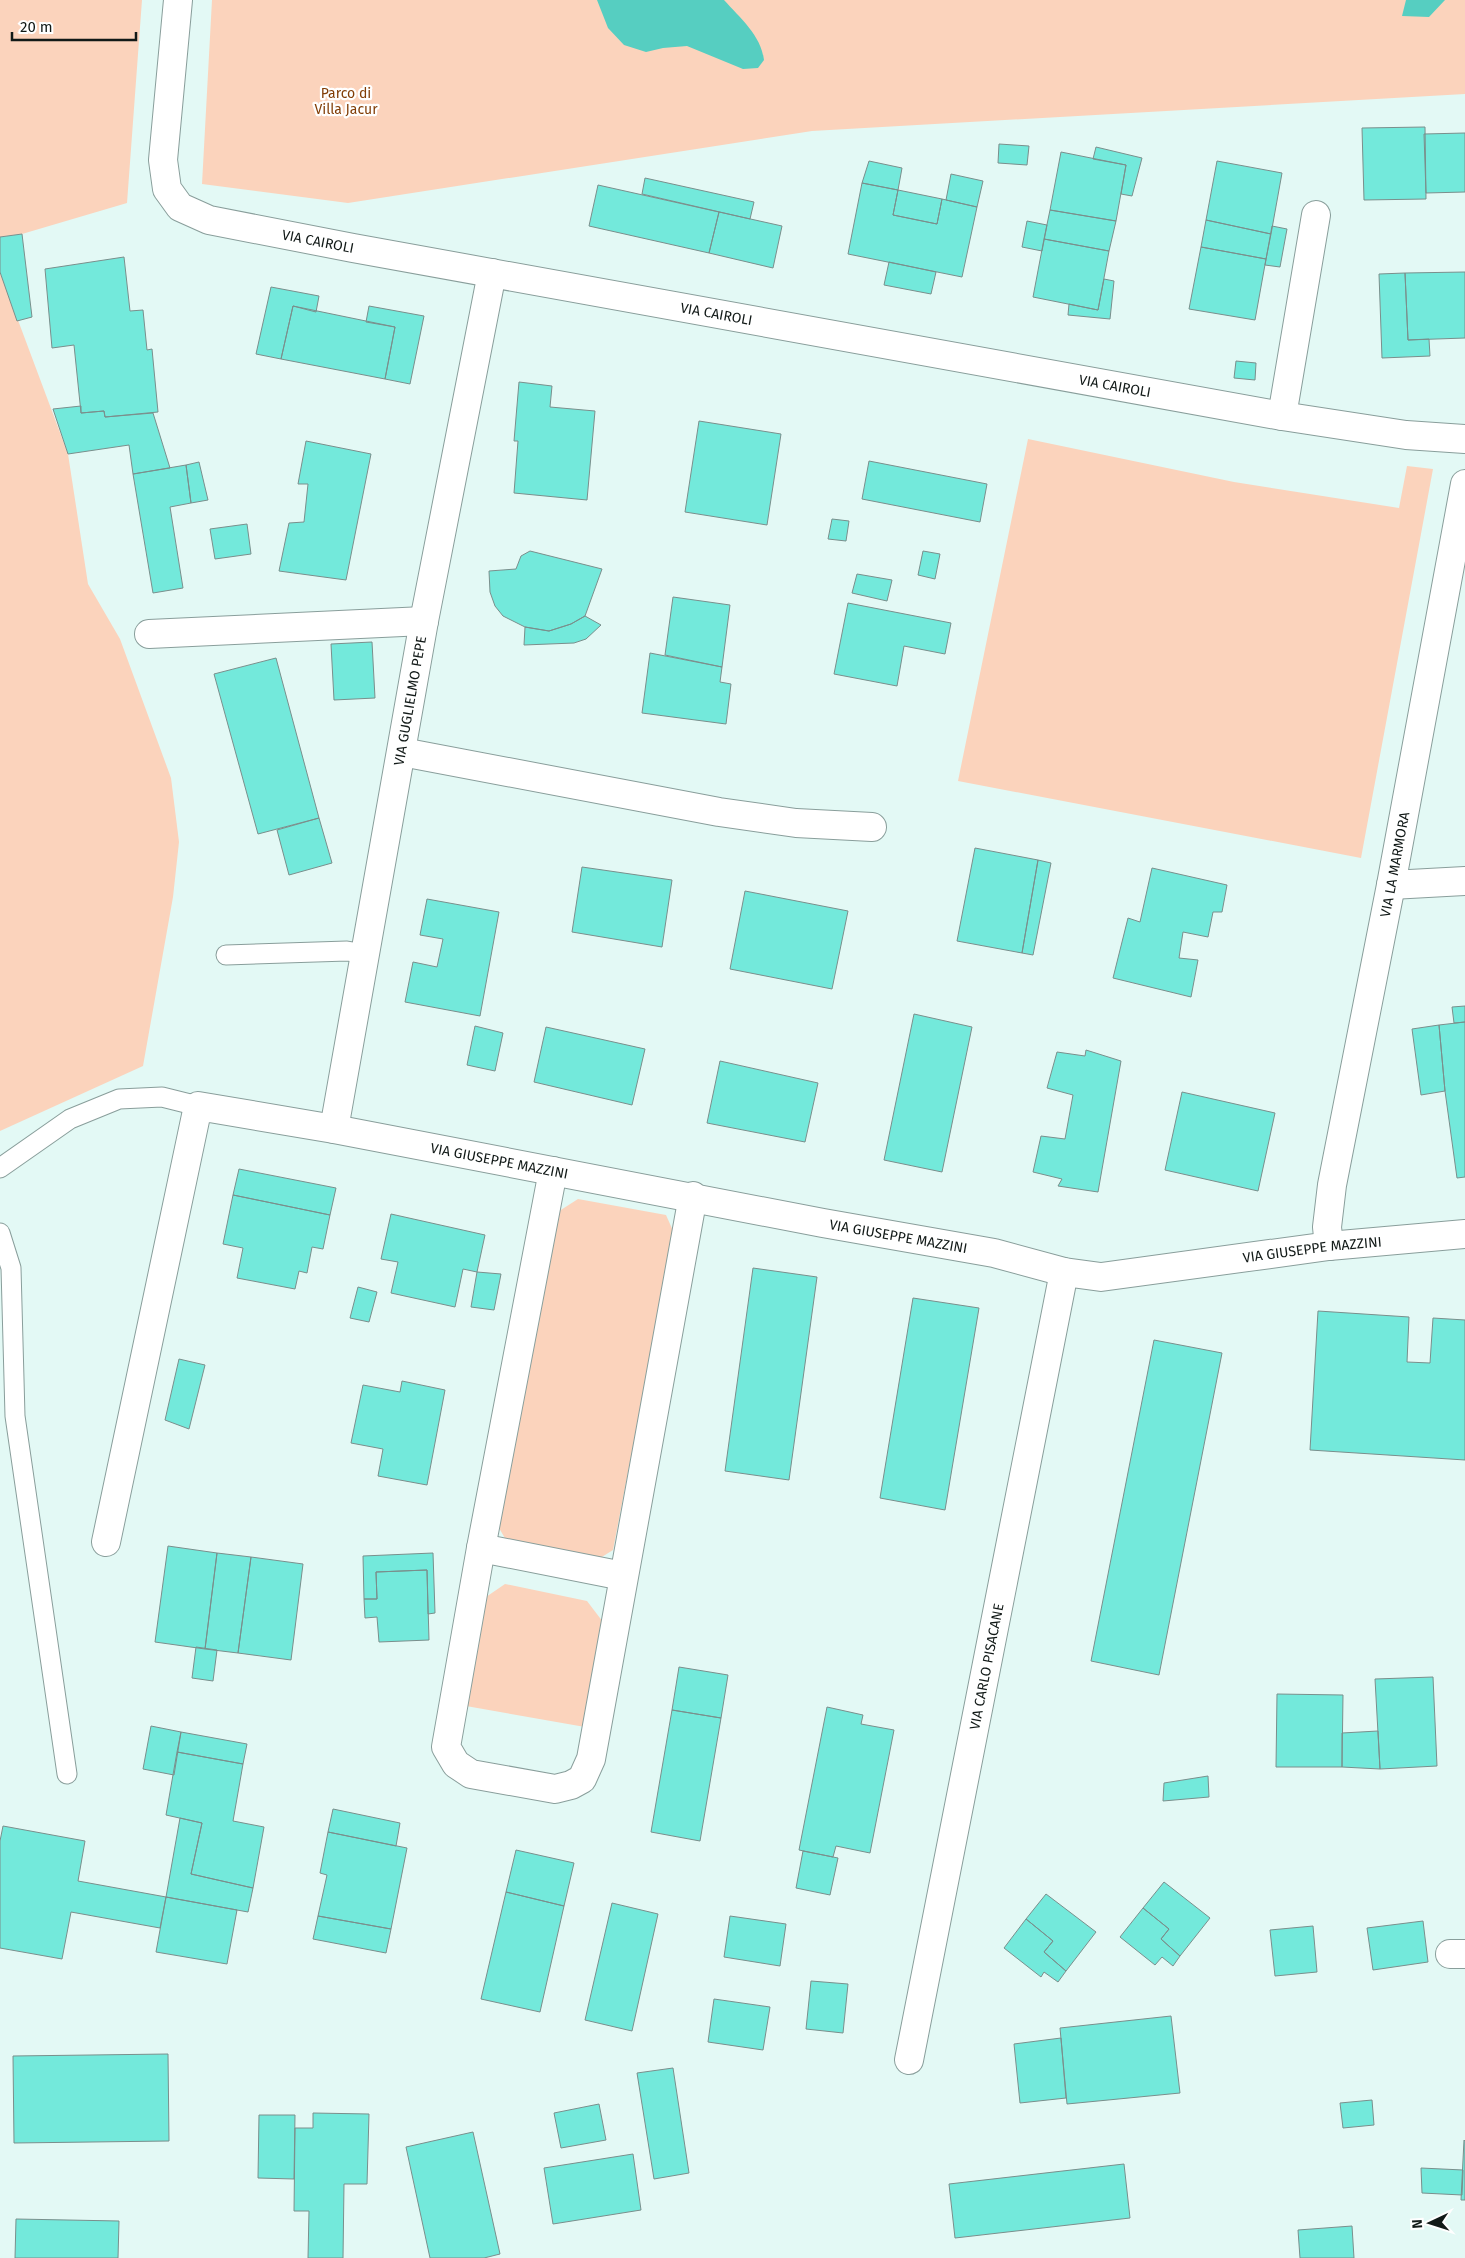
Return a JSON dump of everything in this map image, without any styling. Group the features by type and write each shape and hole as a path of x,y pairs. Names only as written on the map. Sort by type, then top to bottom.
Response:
{"street":[{"name":"VIA CAIROLI","path":"178,0 162,160 167,189 180,207 210,220 1282,416 1406,435 1465,439"},
{"path":"1282,416 1316,215"},
{"name":"VIA GUGLIELMO PEPE","path":"334,1129 424,621 492,273"},
{"name":"VIA LA MARMORA","path":"1329,1246 1327,1227 1332,1185 1392,885 1456,587 1465,484"},
{"path":"149,634 424,621"},
{"path":"402,752 719,812 796,823 872,827"},
{"path":"1392,885 1465,881"},
{"path":"106,1542 198,1106"},
{"name":"VIA GIUSEPPE MAZZINI","path":"198,1106 334,1129 692,1196 823,1223 994,1253 1064,1272 1101,1277 1329,1246 1465,1234"},
{"path":"553,1171 481,1548 446,1747 456,1764 471,1774 555,1790 582,1779 591,1759 692,1196"},
{"name":"VIA CARLO PISACANE","path":"909,2060 1064,1272"},
{"path":"481,1548 623,1576"}],"lane":[{"path":"226,955 347,951 365,954"},
{"path":"0,1168 70,1119 119,1099 162,1097 198,1106"},
{"path":"0,1233 11,1268 15,1416 67,1774"}],"green space":[{"path":"0,0 142,0 127,203 22,234 0,237"},
{"name":"Parco di Villa Jacur","path":"212,0 1465,0 1465,94 812,131 348,203 202,184"},
{"path":"0,272 68,454 88,584 120,639 171,778 179,842 173,897 143,1066 0,1131"},
{"path":"1028,439 1234,482 1399,508 1407,466 1433,469 1361,858 958,781"},
{"path":"578,1199 666,1215 674,1233 613,1550 597,1560 510,1547 495,1521 553,1215"},
{"path":"505,1584 587,1601 603,1622 585,1727 466,1706 486,1597"}],"water":[{"path":"597,0 724,0 754,35 759,43 764,60 758,68 743,69 687,46 646,52 624,45 608,28"},
{"path":"1406,0 1445,0 1429,17 1402,16"}],"building":[{"path":"1425,127 1426,199 1364,200 1362,128"},
{"path":"1465,133 1465,192 1426,193 1424,134"},
{"path":"999,144 1029,146 1027,165 998,163"},
{"path":"1096,147 1142,158 1132,196 1121,194 1126,165 1093,159"},
{"path":"1061,152 1126,165 1116,221 1050,210"},
{"path":"869,161 902,168 898,190 862,183"},
{"path":"1217,161 1282,173 1271,234 1206,220"},
{"path":"951,174 983,181 977,207 946,200"},
{"path":"645,178 754,202 750,219 642,194"},
{"path":"862,183 898,190 893,215 937,224 942,199 977,207 962,277 848,254"},
{"path":"598,185 719,212 709,253 589,226"},
{"path":"898,190 942,199 937,224 893,215"},
{"path":"1050,210 1116,221 1109,251 1044,239"},
{"path":"719,212 782,226 773,268 709,253"},
{"path":"1206,220 1271,234 1266,259 1201,247"},
{"path":"1027,221 1047,225 1042,251 1022,247"},
{"path":"1272,226 1287,229 1280,267 1265,265"},
{"path":"22,234 32,317 17,321 0,272 0,237"},
{"path":"1044,239 1109,251 1098,310 1033,297"},
{"path":"1201,247 1266,259 1255,320 1189,309"},
{"path":"124,257 130,311 143,310 147,350 152,349 158,412 105,417 104,411 81,413 74,345 52,348 45,269"},
{"path":"889,262 936,272 931,294 884,285"},
{"path":"1465,272 1465,338 1408,340 1405,273"},
{"path":"1405,273 1408,340 1429,339 1430,356 1382,358 1379,274"},
{"path":"1104,279 1114,281 1110,319 1068,315 1069,304 1098,310"},
{"path":"271,287 319,296 316,312 293,306 281,359 256,354"},
{"path":"293,306 395,327 385,379 281,359"},
{"path":"369,306 424,316 410,384 385,379 395,327 366,322"},
{"path":"1236,361 1256,363 1255,380 1234,378"},
{"path":"519,382 552,386 550,407 595,411 587,500 514,493 518,441 514,441"},
{"path":"81,406 81,413 104,411 105,417 153,413 170,468 133,474 129,445 68,454 53,409"},
{"path":"699,421 781,434 767,525 685,512"},
{"path":"306,441 371,454 346,580 279,571 289,523 304,522 308,484 298,484"},
{"path":"869,461 987,484 980,522 862,499"},
{"path":"199,462 208,500 191,503 186,465"},
{"path":"186,465 191,503 170,507 183,588 153,593 133,474"},
{"path":"832,519 849,521 846,541 828,539"},
{"path":"247,524 251,554 215,559 210,529"},
{"path":"530,551 602,569 585,616 571,624 549,631 525,627 503,616 495,606 490,592 489,571 516,569 521,556"},
{"path":"923,551 940,554 935,579 918,575"},
{"path":"857,574 892,580 887,601 852,593"},
{"path":"673,597 730,605 722,667 665,655"},
{"path":"848,603 951,623 945,654 904,646 897,686 834,674"},
{"path":"585,616 601,625 586,639 574,643 524,645 525,627 549,631 571,624"},
{"path":"372,642 375,698 334,700 331,644"},
{"path":"650,653 722,667 720,682 731,684 726,724 642,713"},
{"path":"276,658 319,818 258,834 214,674"},
{"path":"319,818 332,863 289,875 277,830"},
{"path":"975,848 1038,860 1022,953 957,941"},
{"path":"1038,860 1051,863 1033,955 1022,953"},
{"path":"582,867 672,880 662,947 572,932"},
{"path":"1152,868 1227,885 1222,912 1213,912 1208,937 1183,932 1179,958 1198,960 1191,997 1113,978 1128,918 1140,922"},
{"path":"745,891 848,911 832,989 730,969"},
{"path":"427,899 499,912 480,1016 405,1002 413,962 437,967 443,939 420,935"},
{"path":"1465,1006 1465,1022 1454,1023 1452,1007"},
{"path":"914,1014 972,1027 942,1172 884,1160"},
{"path":"1465,1022 1465,1177 1457,1178 1445,1091 1439,1025"},
{"path":"1439,1025 1445,1091 1421,1095 1412,1029"},
{"path":"475,1026 503,1033 495,1071 467,1065"},
{"path":"546,1027 645,1049 632,1105 534,1082"},
{"path":"1086,1050 1121,1061 1098,1192 1058,1186 1062,1179 1033,1172 1041,1136 1065,1139 1073,1095 1047,1088 1057,1052 1085,1056"},
{"path":"720,1061 818,1083 805,1142 707,1123"},
{"path":"1182,1092 1275,1113 1258,1191 1165,1170"},
{"path":"239,1169 336,1188 330,1215 233,1195"},
{"path":"233,1195 330,1215 323,1249 312,1247 307,1273 299,1271 295,1289 237,1278 243,1248 223,1244"},
{"path":"391,1214 485,1235 477,1272 463,1269 455,1307 391,1293 398,1262 381,1259"},
{"path":"753,1268 817,1277 789,1480 725,1471"},
{"path":"477,1272 501,1274 494,1310 471,1307"},
{"path":"358,1287 377,1292 369,1322 350,1318"},
{"path":"913,1298 979,1308 945,1510 880,1498"},
{"path":"1318,1311 1409,1317 1407,1362 1430,1363 1433,1318 1465,1320 1465,1460 1310,1450"},
{"path":"1154,1340 1222,1353 1159,1675 1091,1661"},
{"path":"179,1359 205,1365 189,1429 165,1420"},
{"path":"402,1381 445,1390 427,1485 378,1476 383,1449 351,1443 363,1385 400,1392"},
{"path":"168,1546 217,1553 205,1649 155,1642"},
{"path":"217,1553 251,1557 238,1653 205,1649"},
{"path":"433,1553 435,1613 428,1614 427,1570 376,1572 377,1599 364,1599 363,1556"},
{"path":"251,1557 303,1564 291,1660 238,1653"},
{"path":"427,1570 429,1640 379,1642 377,1617 365,1618 364,1599 377,1599 376,1572"},
{"path":"196,1647 217,1650 213,1681 192,1678"},
{"path":"679,1667 728,1675 721,1718 672,1710"},
{"path":"1433,1677 1437,1766 1380,1769 1375,1679"},
{"path":"1277,1694 1343,1695 1342,1767 1276,1767"},
{"path":"827,1707 863,1715 861,1724 894,1730 870,1853 836,1846 833,1857 799,1850"},
{"path":"672,1710 721,1718 700,1841 651,1832"},
{"path":"151,1726 181,1732 174,1775 143,1769"},
{"path":"1378,1731 1380,1769 1342,1767 1342,1733"},
{"path":"181,1732 247,1744 243,1764 177,1752"},
{"path":"177,1752 243,1764 233,1821 264,1827 253,1888 191,1874 202,1823 166,1815"},
{"path":"1208,1776 1209,1797 1163,1801 1164,1783"},
{"path":"333,1809 400,1823 396,1846 328,1832"},
{"path":"180,1818 202,1823 191,1874 253,1888 248,1912 166,1897"},
{"path":"3,1826 85,1841 78,1881 166,1897 160,1928 71,1912 62,1959 0,1948 0,1841"},
{"path":"328,1832 407,1848 391,1929 318,1916 327,1875 320,1873"},
{"path":"516,1850 574,1863 564,1906 506,1892"},
{"path":"803,1851 838,1858 830,1895 796,1888"},
{"path":"1164,1882 1210,1918 1180,1956 1161,1939 1169,1929 1143,1908"},
{"path":"506,1892 564,1906 540,2012 481,1999"},
{"path":"1046,1894 1096,1932 1066,1971 1044,1952 1053,1941 1026,1919"},
{"path":"166,1897 237,1910 227,1964 156,1952"},
{"path":"612,1903 658,1914 632,2031 585,2020"},
{"path":"1143,1908 1169,1929 1161,1939 1180,1956 1173,1966 1162,1957 1155,1965 1120,1937"},
{"path":"318,1916 391,1929 386,1953 313,1939"},
{"path":"730,1916 786,1924 780,1966 724,1957"},
{"path":"1026,1919 1053,1941 1044,1952 1066,1971 1058,1982 1044,1972 1041,1977 1004,1948"},
{"path":"1423,1921 1428,1962 1373,1970 1367,1928"},
{"path":"1313,1926 1317,1972 1275,1976 1270,1930"},
{"path":"811,1981 848,1984 843,2033 806,2029"},
{"path":"714,1999 770,2007 763,2050 708,2042"},
{"path":"1171,2016 1180,2093 1067,2104 1060,2028"},
{"path":"1061,2038 1066,2098 1020,2103 1014,2044"},
{"path":"168,2054 169,2141 14,2143 13,2056"},
{"path":"673,2068 689,2173 654,2179 637,2073"},
{"path":"1372,2100 1374,2125 1343,2128 1340,2103"},
{"path":"599,2104 606,2140 561,2148 554,2113"},
{"path":"313,2113 369,2114 367,2184 344,2184 343,2258 308,2258 309,2211 294,2211 295,2128 313,2128"},
{"path":"259,2115 295,2115 294,2179 258,2178"},
{"path":"473,2132 500,2254 484,2258 430,2258 406,2147"},
{"path":"1464,2140 1465,2200 1461,2200"},
{"path":"633,2154 641,2210 553,2224 544,2168"},
{"path":"1124,2164 1130,2218 955,2238 949,2184"},
{"path":"1421,2168 1463,2170 1462,2195 1422,2193"},
{"path":"16,2219 119,2221 118,2258 15,2258"},
{"path":"1352,2226 1354,2258 1300,2258 1298,2230"}]}
